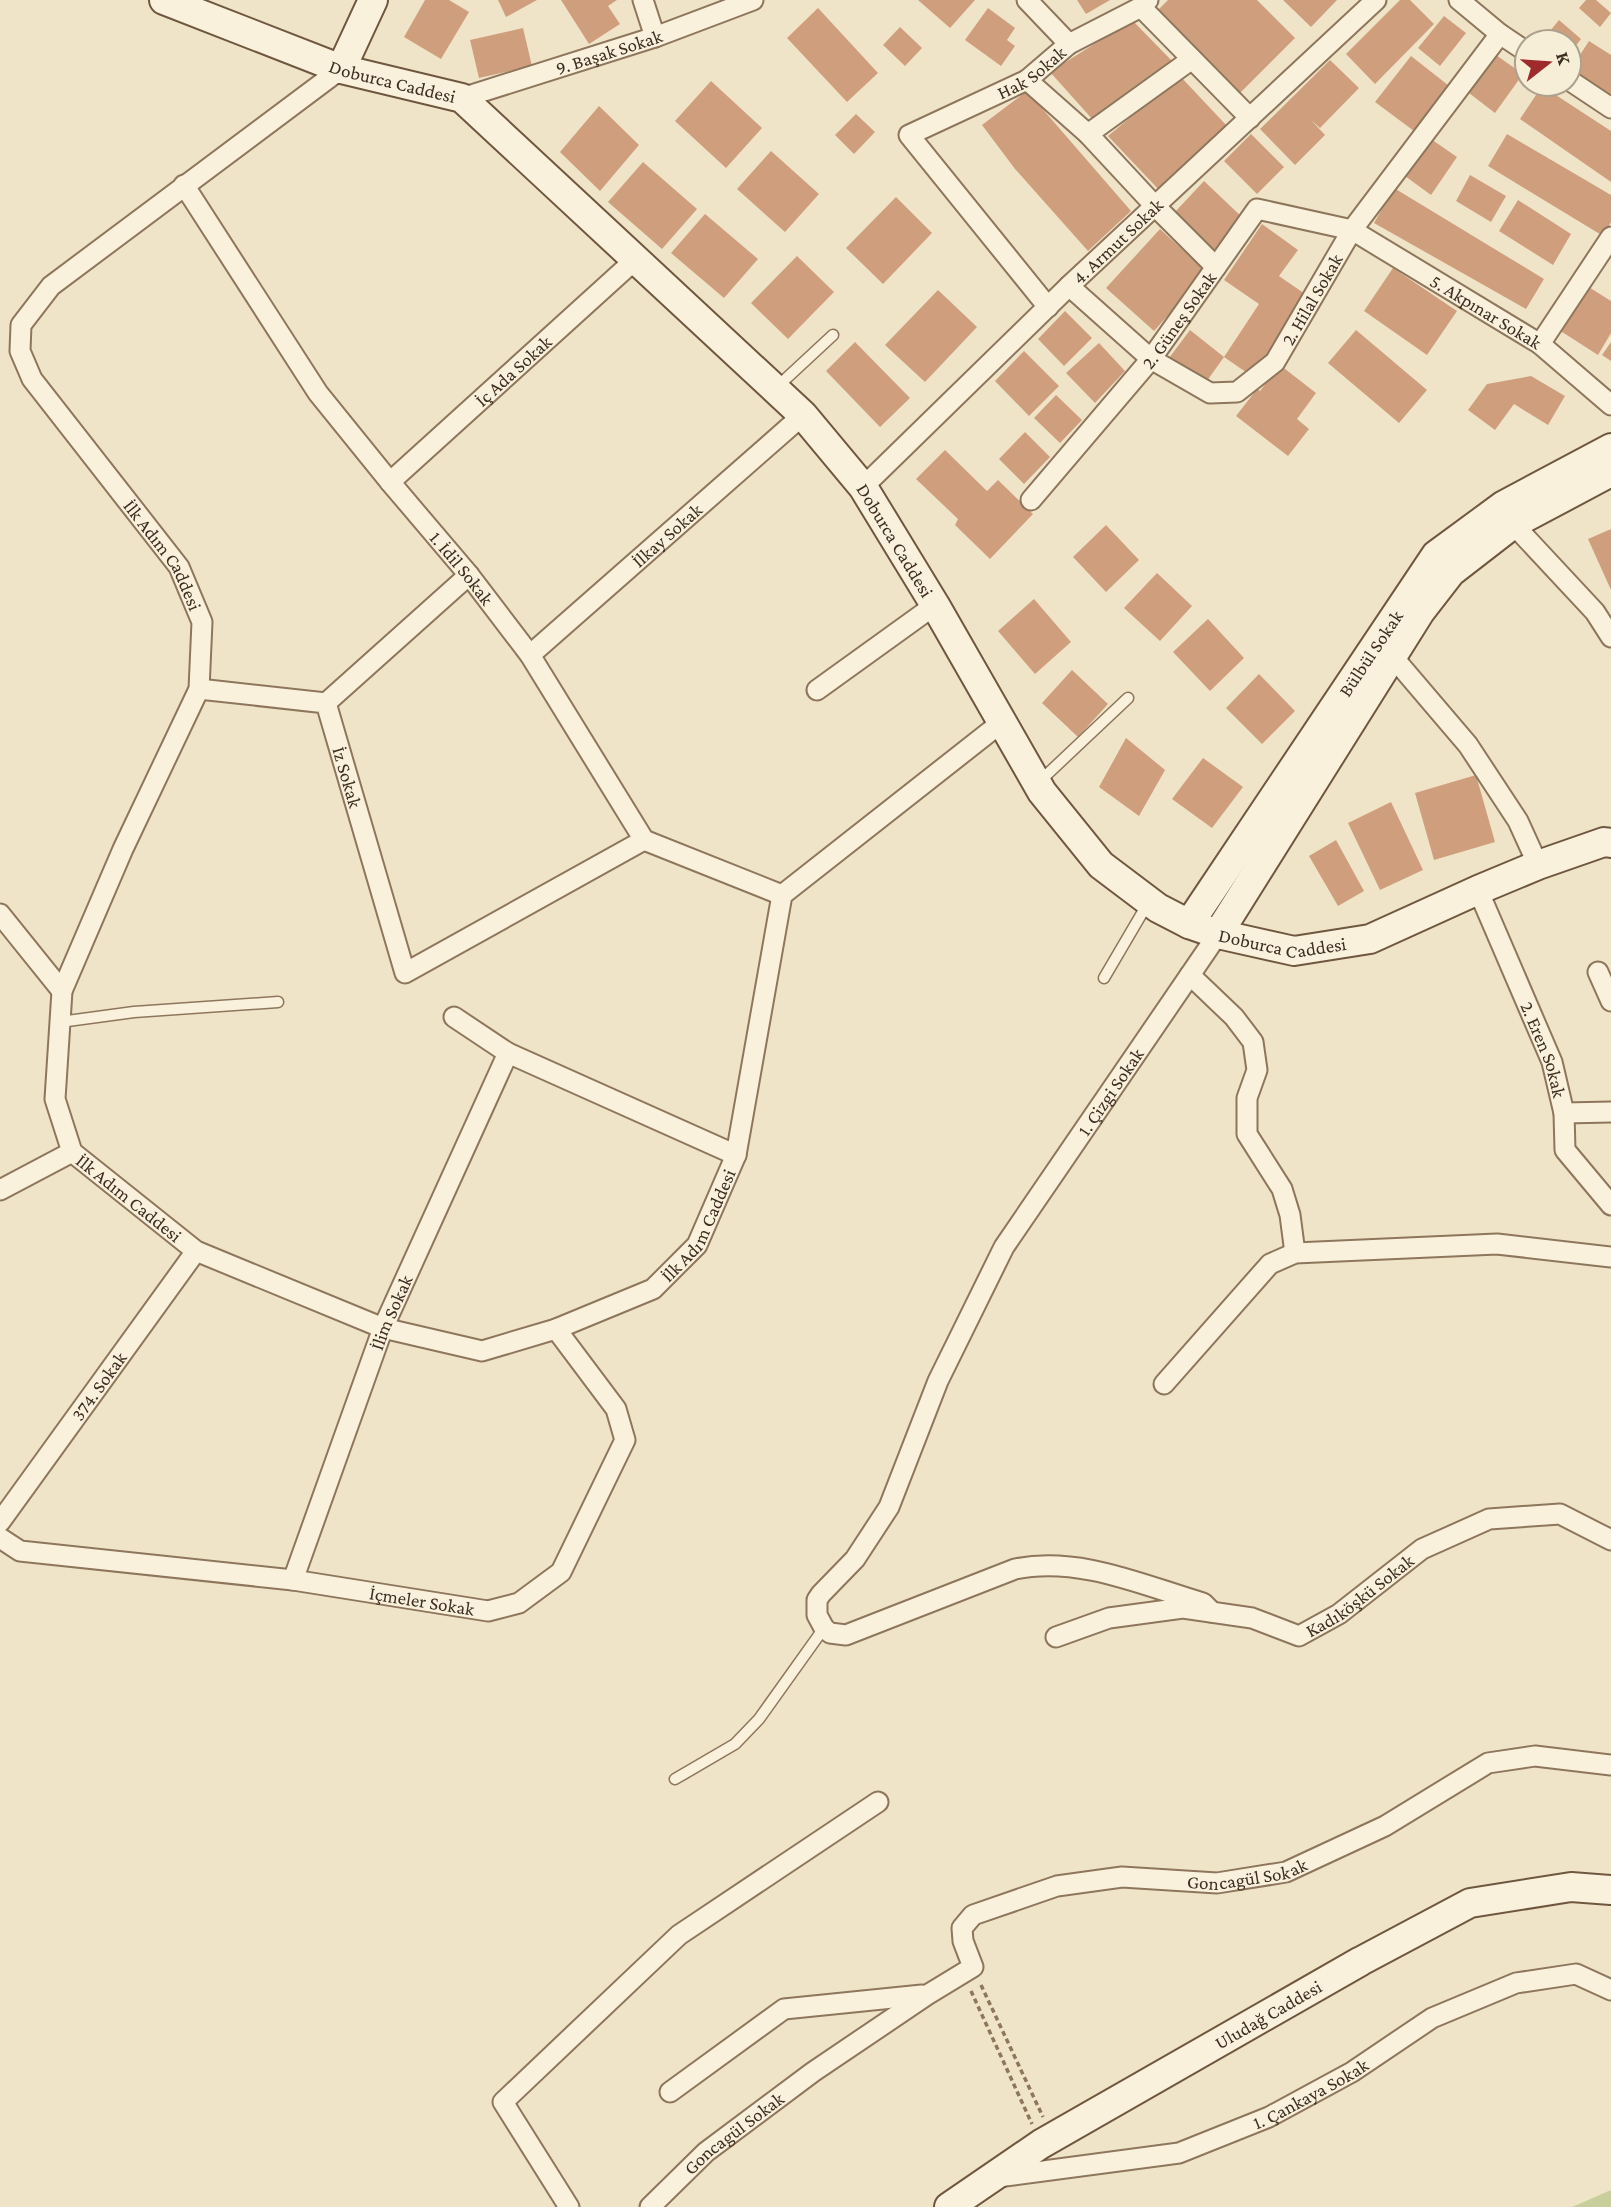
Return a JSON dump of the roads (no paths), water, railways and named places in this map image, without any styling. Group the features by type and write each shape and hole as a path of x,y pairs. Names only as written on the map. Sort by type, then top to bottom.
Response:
{"main road":[{"name":"Doburca Caddesi","path":"164,0 341,69 463,98 803,415 863,487 935,605 1037,784 1101,865 1149,901 1189,924 1218,934 1294,951 1370,939 1538,865 1604,842 1611,843"},
{"path":"341,69 373,0"},
{"name":"Bülbül Sokak","path":"1218,934 1383,652 1436,555 1504,505 1611,448"},
{"name":"Bülbül Sokak","path":"1189,924 1383,652 1420,612 1451,572 1513,524 1611,472"},
{"name":"Uludağ Caddesi","path":"949,2207 1047,2141 1349,1968 1470,1903 1571,1887 1611,1890"}],"street":[{"path":"643,0 655,37"},
{"name":"9. Başak Sokak","path":"463,98 655,37 753,0"},
{"path":"1027,0 1069,44"},
{"name":"4. Armut Sokak","path":"863,487 1069,286 1376,0"},
{"path":"1459,0 1513,43"},
{"path":"1144,3 1192,59 1250,118"},
{"name":"Hak Sokak","path":"1048,307 909,135 1027,80 1069,44 1144,3"},
{"name":"2. Hilal Sokak","path":"1069,286 1151,359 1210,393 1237,392 1275,362 1352,230 1500,34"},
{"path":"1088,134 1192,59"},
{"name":"İlk Adım Caddesi","path":"341,69 51,286 21,325 20,351 32,379 179,567 202,622 199,689 123,849 62,991 55,1099 72,1152 196,1251 383,1328 482,1351 556,1329 653,1289 698,1245 736,1155 782,895"},
{"path":"1027,80 1088,134 1216,267"},
{"path":"1583,89 1611,108"},
{"name":"1. İdil Sokak","path":"184,185 318,393 469,575 530,655 644,840"},
{"name":"2. Güneş Sokak","path":"1031,500 1151,359 1257,209 1352,230"},
{"name":"5. Akpınar Sokak","path":"1352,230 1541,344 1611,405"},
{"path":"1541,344 1611,237"},
{"name":"İç Ada Sokak","path":"390,482 636,259"},
{"name":"İlkay Sokak","path":"530,655 803,415"},
{"path":"1513,524 1603,609 1611,637"},
{"path":"199,689 326,703 469,575"},
{"path":"817,690 935,605"},
{"path":"1383,652 1468,745 1518,821 1538,865"},
{"name":"İz Sokak","path":"326,703 405,973 644,840"},
{"path":"644,840 782,895 1002,722"},
{"name":"2. Eren Sokak","path":"1478,890 1552,1062 1564,1113 1565,1150 1611,1205"},
{"path":"0,914 62,991"},
{"name":"1. Çizgi Sokak","path":"824,1628 817,1615 817,1600 855,1559 889,1507 938,1381 1004,1247 1218,934"},
{"path":"1598,972 1611,1001"},
{"path":"1191,975 1234,1017 1253,1042 1257,1070 1247,1098 1247,1134 1282,1189 1290,1215 1296,1253"},
{"path":"454,1017 508,1053 736,1155"},
{"name":"İlim Sokak","path":"293,1580 383,1328 508,1053"},
{"path":"1564,1113 1611,1112"},
{"path":"0,1190 72,1152"},
{"path":"1164,1384 1270,1264 1296,1253 1497,1244 1611,1256"},
{"name":"374. Sokak","path":"0,1522 196,1251"},
{"name":"İçmeler Sokak","path":"0,1538 20,1551 293,1580 488,1611 519,1603 561,1572 625,1440 617,1409 556,1329"},
{"name":"Kadıköşkü Sokak","path":"1056,1637 1110,1618 1183,1608 1252,1618 1299,1636 1339,1614 1422,1549 1489,1518 1560,1514 1611,1540"},
{"path":"824,1628 830,1633 846,1635 1015,1569 1035,1565 1087,1568 1203,1603 1212,1612"},
{"name":"Goncagül Sokak","path":"650,2207 706,2152 813,2072 968,1970 962,1928 973,1915 1057,1886 1122,1877 1217,1883 1286,1872 1385,1826 1488,1763 1535,1756 1611,1765"},
{"path":"569,2207 503,2102 679,1935 878,1802"},
{"name":"1. Çankaya Sokak","path":"992,2177 1179,2153 1269,2117 1352,2072 1432,2018 1516,1983 1576,1974 1611,1990"},
{"name":"Goncagül Sokak","path":"670,2092 784,2009 927,1995"}],"lane":[{"path":"775,389 833,335"},
{"path":"1037,784 1128,698"},
{"path":"1104,978 1149,901"},
{"path":"60,1022 134,1012 278,1002"},
{"path":"675,1779 735,1744 759,1719 824,1628"}]}
